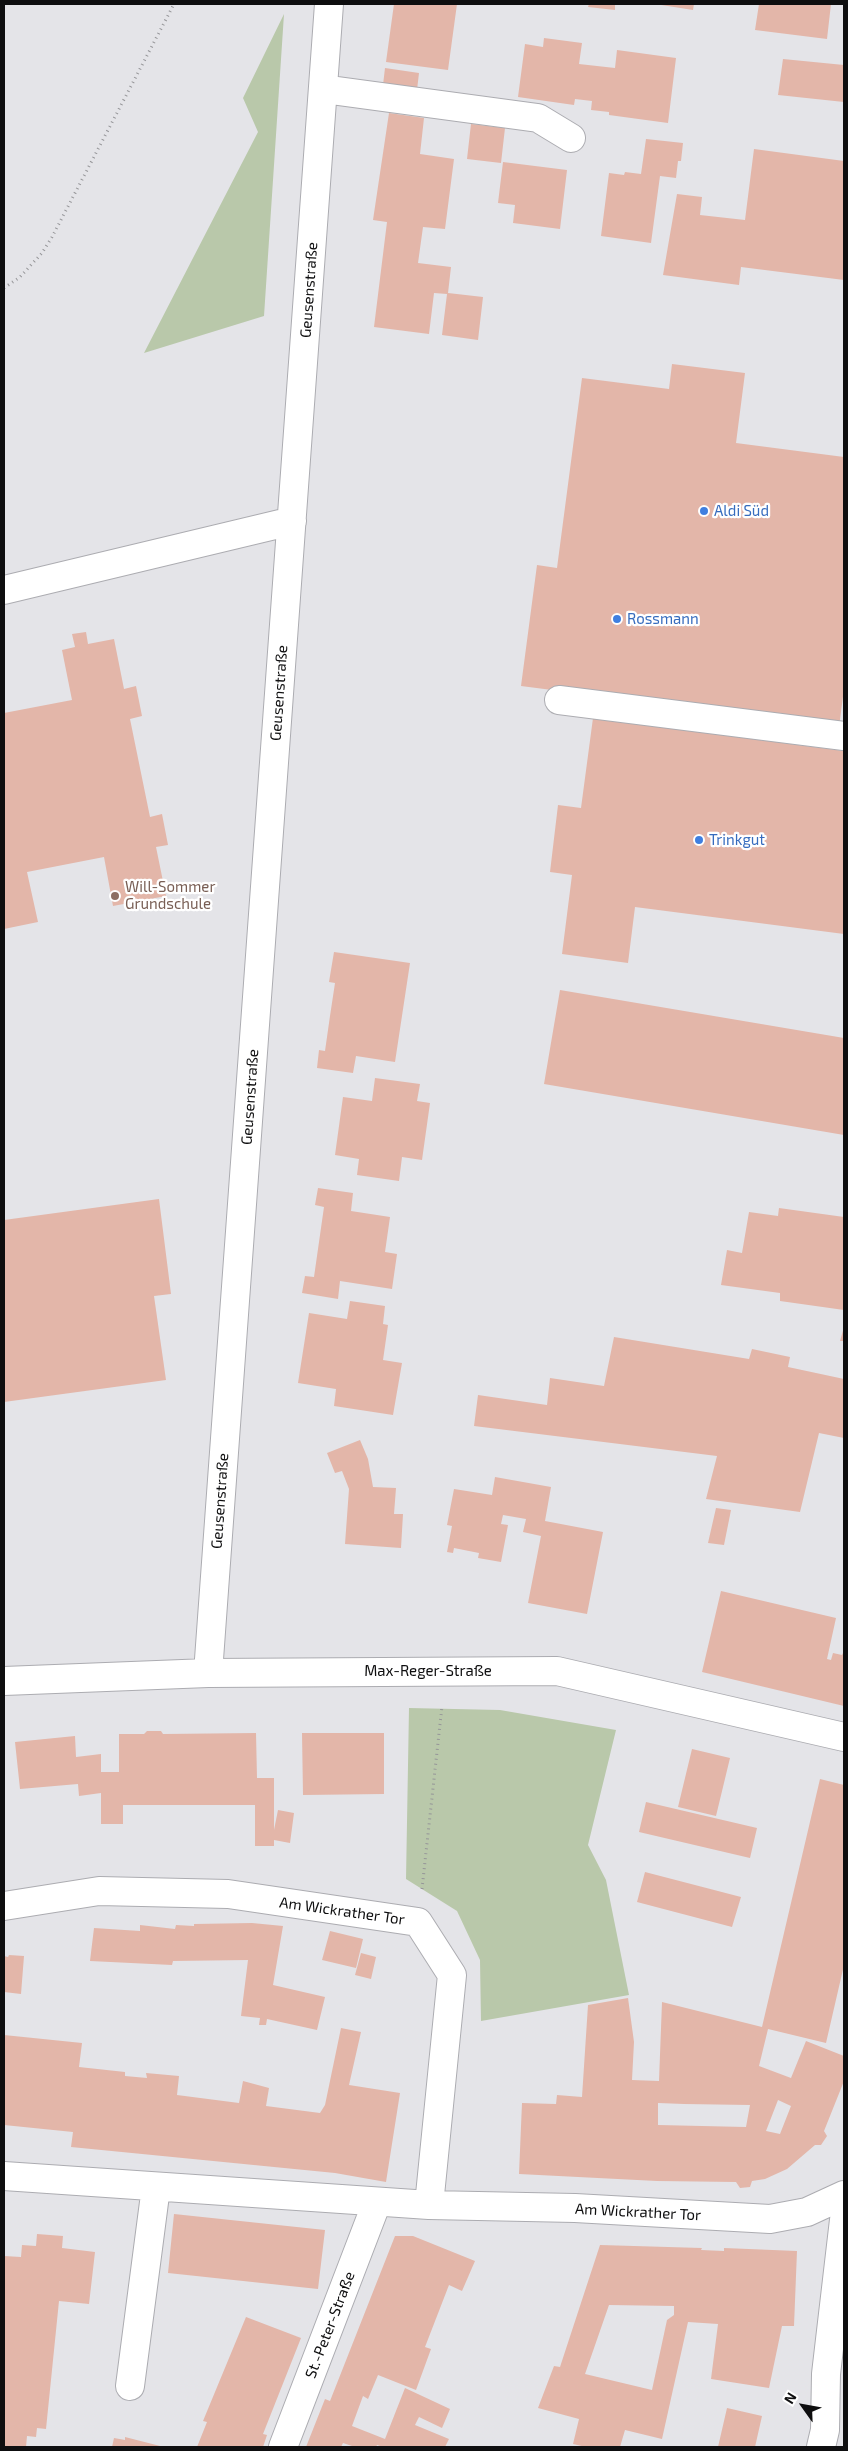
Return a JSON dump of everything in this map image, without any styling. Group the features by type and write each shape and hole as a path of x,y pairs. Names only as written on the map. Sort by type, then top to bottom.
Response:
{"street":[{"name":"Geusenstraße","path":"208,1673 329,4"},
{"path":"323,89 538,118 571,138"},
{"path":"4,590 292,522"},
{"path":"559,700 844,736"},
{"name":"Max-Reger-Straße","path":"4,1681 208,1673 557,1671 844,1737"},
{"name":"Am Wickrather Tor","path":"4,1906 99,1891 228,1894 418,1922 452,1975 428,2206"},
{"name":"Am Wickrather Tor","path":"4,2176 428,2206 575,2208 770,2218 807,2212 844,2195"},
{"path":"130,2386 156,2187"},
{"name":"St.-Peter-Straße","path":"282,2447 377,2202"},
{"path":"821,2447 825,2430 826,2374 844,2220"}],"path":[{"path":"4,288 20,277 42,253 52,237 174,4"},
{"path":"418,1922 446,1671"}],"green space":[{"path":"284,14 264,316 144,353 258,132 243,98"},
{"path":"409,1708 500,1710 616,1730 588,1845 606,1880 629,1995 481,2021 480,1960 457,1911 406,1879"}],"building":[{"path":"394,4 457,4 448,70 386,62"},
{"path":"589,4 615,4 615,10 588,7"},
{"path":"655,4 694,4 693,10"},
{"path":"759,4 831,4 827,39 755,30"},
{"path":"544,38 582,43 579,64 615,68 617,50 676,58 668,123 609,115 609,112 591,110 592,101 575,99 574,105 518,97 525,44 543,47"},
{"path":"783,59 844,65 844,102 778,95"},
{"path":"385,68 419,73 417,90 383,85"},
{"path":"389,113 424,118 420,154 454,159 445,229 423,227 418,263 451,267 448,293 483,297 478,340 442,335 447,294 434,293 429,334 374,327 387,222 373,220"},
{"path":"471,124 505,128 501,163 467,159"},
{"path":"646,139 683,143 681,161 678,161 676,178 660,176 651,243 601,236 609,173 624,175 625,172 641,174"},
{"path":"754,149 844,161 844,280 741,267 739,285 663,275 677,194 702,197 700,215 745,220"},
{"path":"503,162 567,170 560,229 513,223 515,205 498,203"},
{"name":"Aldi Süd","path":"672,364 745,373 736,443 844,457 844,689 839,727 521,686 537,565 557,568 582,378 669,389"},
{"path":"86,632 88,644 114,639 124,689 136,686 142,716 130,719 150,817 162,814 168,845 156,847 166,896 113,906 104,857 27,872 38,922 4,929 4,713 72,700 62,650 75,647 72,634"},
{"name":"Trinkgut","path":"593,718 844,751 844,934 635,907 628,963 562,954 572,875 550,872 558,805 581,808"},
{"path":"334,952 410,963 395,1062 356,1056 353,1073 317,1068 319,1050 325,1051 335,983 329,982"},
{"path":"560,990 844,1038 844,1135 544,1084"},
{"path":"375,1078 420,1084 417,1101 430,1103 422,1160 402,1157 399,1181 357,1175 359,1159 335,1155 343,1097 372,1101"},
{"path":"318,1188 353,1193 351,1211 390,1217 385,1252 397,1254 392,1289 340,1281 338,1299 302,1293 305,1276 314,1277 324,1207 315,1205"},
{"path":"159,1199 171,1294 154,1296 166,1380 4,1402 4,1220"},
{"path":"779,1208 844,1217 844,1310 780,1301 780,1293 721,1285 727,1250 742,1253 749,1212 778,1216"},
{"path":"350,1301 385,1306 383,1324 388,1325 383,1360 402,1363 393,1415 334,1406 336,1389 298,1383 309,1313 347,1319"},
{"path":"844,1327 844,1341 840,1341"},
{"path":"614,1337 749,1359 752,1349 790,1357 788,1367 844,1379 844,1438 819,1433 800,1512 706,1499 717,1456 474,1426 478,1395 547,1405 550,1378 604,1386"},
{"path":"360,1440 368,1459 373,1487 396,1488 394,1514 403,1514 401,1548 345,1544 349,1489 342,1471 335,1473 327,1453"},
{"path":"495,1477 551,1487 545,1521 603,1532 587,1614 528,1603 541,1536 523,1532 526,1519 503,1515 501,1524 508,1525 501,1562 478,1558 479,1553 454,1548 453,1553 447,1552 452,1526 447,1525 454,1489 492,1495"},
{"path":"716,1508 731,1510 724,1545 708,1543"},
{"path":"721,1591 836,1618 827,1659 831,1660 833,1653 842,1655 844,1651 844,1706 702,1672"},
{"path":"147,1731 161,1731 163,1734 256,1733 257,1778 274,1778 274,1830 278,1810 294,1813 290,1843 274,1840 274,1846 255,1846 255,1805 123,1805 123,1824 101,1824 101,1793 79,1796 78,1784 20,1789 15,1742 75,1736 76,1757 101,1754 101,1772 119,1772 119,1734 144,1734"},
{"path":"302,1733 384,1733 384,1794 303,1795"},
{"path":"692,1749 730,1758 716,1816 678,1807"},
{"path":"820,1779 844,1785 844,1965 826,2043 768,2029 759,2066 791,2078 806,2041 844,2056 844,2081 824,2131 827,2136 821,2145 815,2145 787,2169 765,2179 752,2181 750,2187 740,2188 736,2182 657,2181 519,2174 522,2103 556,2104 557,2095 582,2097 588,2005 628,1998 634,2042 632,2080 659,2081 662,2002 762,2027","holes":["778,2100 791,2106 780,2134 766,2131","658,2103 684,2104 750,2105 746,2127 658,2125"]},
{"path":"646,1802 757,1828 750,1858 639,1832"},
{"path":"645,1872 741,1897 732,1927 637,1902"},
{"path":"252,1923 283,1926 273,1985 325,1997 317,2030 267,2019 266,2025 259,2025 260,2018 241,2016 248,1960 173,1961 172,1965 90,1961 94,1928 140,1931 140,1925 175,1929 176,1925"},
{"path":"330,1931 363,1939 356,1968 322,1960"},
{"path":"361,1953 376,1957 371,1979 355,1975"},
{"path":"9,1955 24,1956 21,1994 4,1992 4,1956 8,1957"},
{"path":"341,2028 361,2032 349,2085 400,2093 386,2182 335,2173 71,2147 73,2132 4,2125 4,2035 82,2043 79,2067 125,2072 125,2076 147,2078 146,2073 179,2076 177,2095 239,2103 243,2081 269,2088 266,2106 320,2113 325,2105"},
{"path":"174,2214 325,2230 318,2289 168,2273"},
{"path":"37,2234 63,2236 62,2248 95,2252 89,2304 59,2301 46,2429 37,2428 36,2437 27,2436 26,2447 4,2447 4,2256 21,2257 22,2245 36,2246"},
{"path":"395,2236 413,2236 475,2261 462,2291 449,2285 425,2347 431,2349 416,2390 378,2375 368,2399 363,2396 352,2426 385,2439 405,2388 450,2409 442,2428 419,2417 415,2425 449,2439 445,2447 383,2447 377,2445 376,2447 355,2447 343,2443 341,2447 306,2447 325,2399 330,2401"},
{"path":"600,2245 702,2248 701,2250 724,2251 724,2248 797,2251 794,2326 782,2326 769,2388 711,2379 718,2324 688,2322 662,2439 625,2430 620,2447 586,2447 573,2444 579,2419 538,2408 554,2366 560,2367","holes":["609,2305 674,2306 674,2315 667,2320 652,2390 585,2374"]},
{"path":"246,2317 301,2338 263,2434 267,2435 263,2447 197,2447 207,2422 203,2421"},
{"path":"727,2408 762,2416 755,2447 718,2447"},
{"path":"125,2437 164,2447 112,2447 114,2438 125,2440"}],"place":[{"name":"Aldi Süd","path":"704,511"},
{"name":"Rossmann","path":"617,619"},
{"name":"Trinkgut","path":"699,840"},
{"name":"Will-Sommer Grundschule","path":"115,896"}]}
